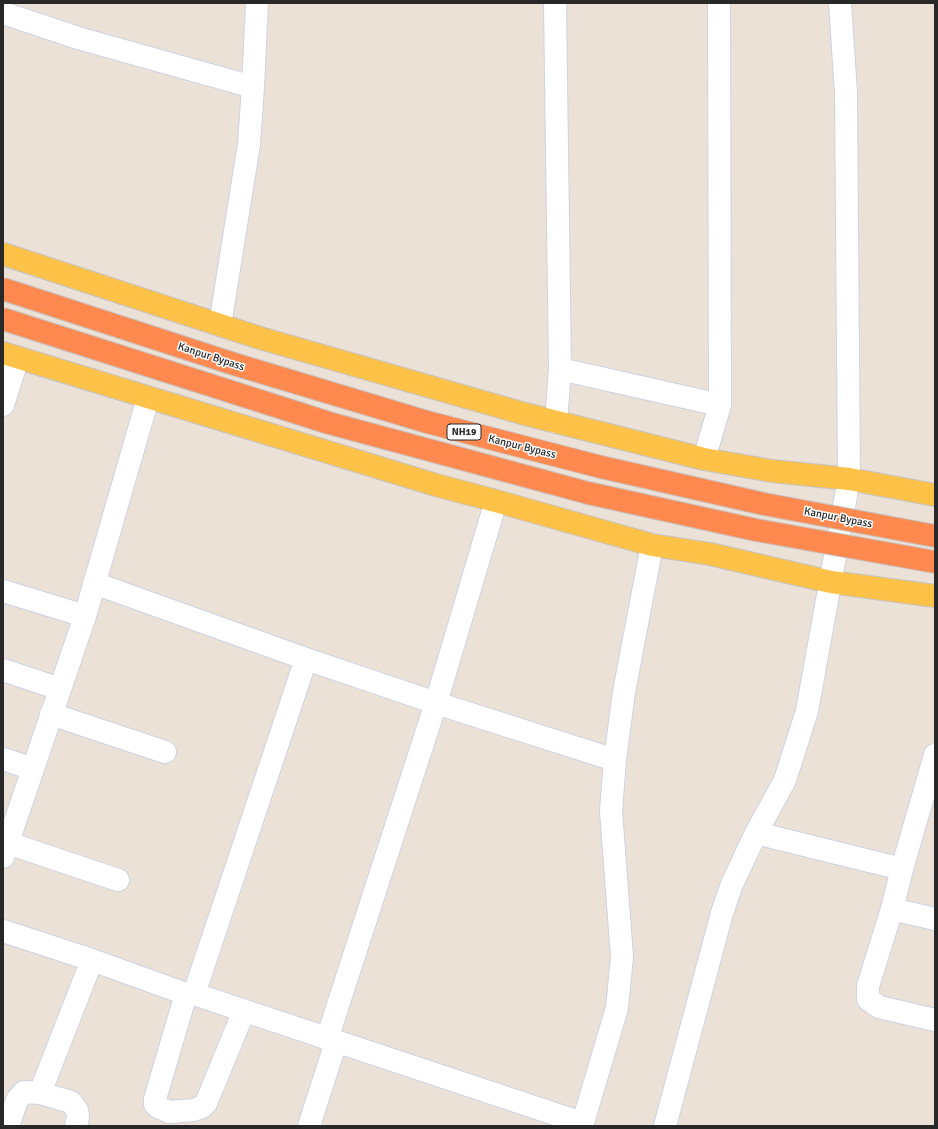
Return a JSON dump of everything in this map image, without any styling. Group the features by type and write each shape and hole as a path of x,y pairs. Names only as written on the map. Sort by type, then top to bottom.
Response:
{"highway":[{"name":"Kanpur Bypass","path":"3,289 234,364 427,422 601,467 764,504 935,536"},
{"name":"NH19","path":"3,319 329,423 588,493 756,530 935,562"}],"main road":[{"path":"3,254 220,325 556,422 704,459 772,470 849,479 935,495"},
{"path":"10,356 436,485 652,545 710,554 831,582 935,596"}],"street":[{"path":"220,325 249,144 257,3"},
{"path":"555,3 560,368 556,422"},
{"path":"704,459 720,405 719,3"},
{"path":"665,1126 722,913 732,884 756,833 785,780 807,712 849,479 846,93 840,3"},
{"path":"3,13 78,38 253,87"},
{"path":"3,405 10,356"},
{"path":"560,368 720,405"},
{"path":"118,880 5,851 84,616 148,398"},
{"path":"309,1126 332,1040 436,703 496,501"},
{"path":"3,932 332,1040 582,1125 618,1001 622,956 611,811 615,760 624,692 652,545"},
{"path":"94,583 306,659 436,703 615,760"},
{"path":"3,591 84,616"},
{"path":"244,1011 206,1103 202,1107 166,1119 155,1104 155,1099 306,659"},
{"path":"3,670 60,689"},
{"path":"51,714 165,752"},
{"path":"935,755 892,909 868,986 868,999 879,1006 935,1020"},
{"path":"3,759 33,769"},
{"path":"756,833 902,869"},
{"path":"892,909 935,919"},
{"path":"40,1093 92,960"},
{"path":"8,1126 17,1100 24,1092 40,1093 71,1102 77,1110 78,1117 76,1126"}]}
